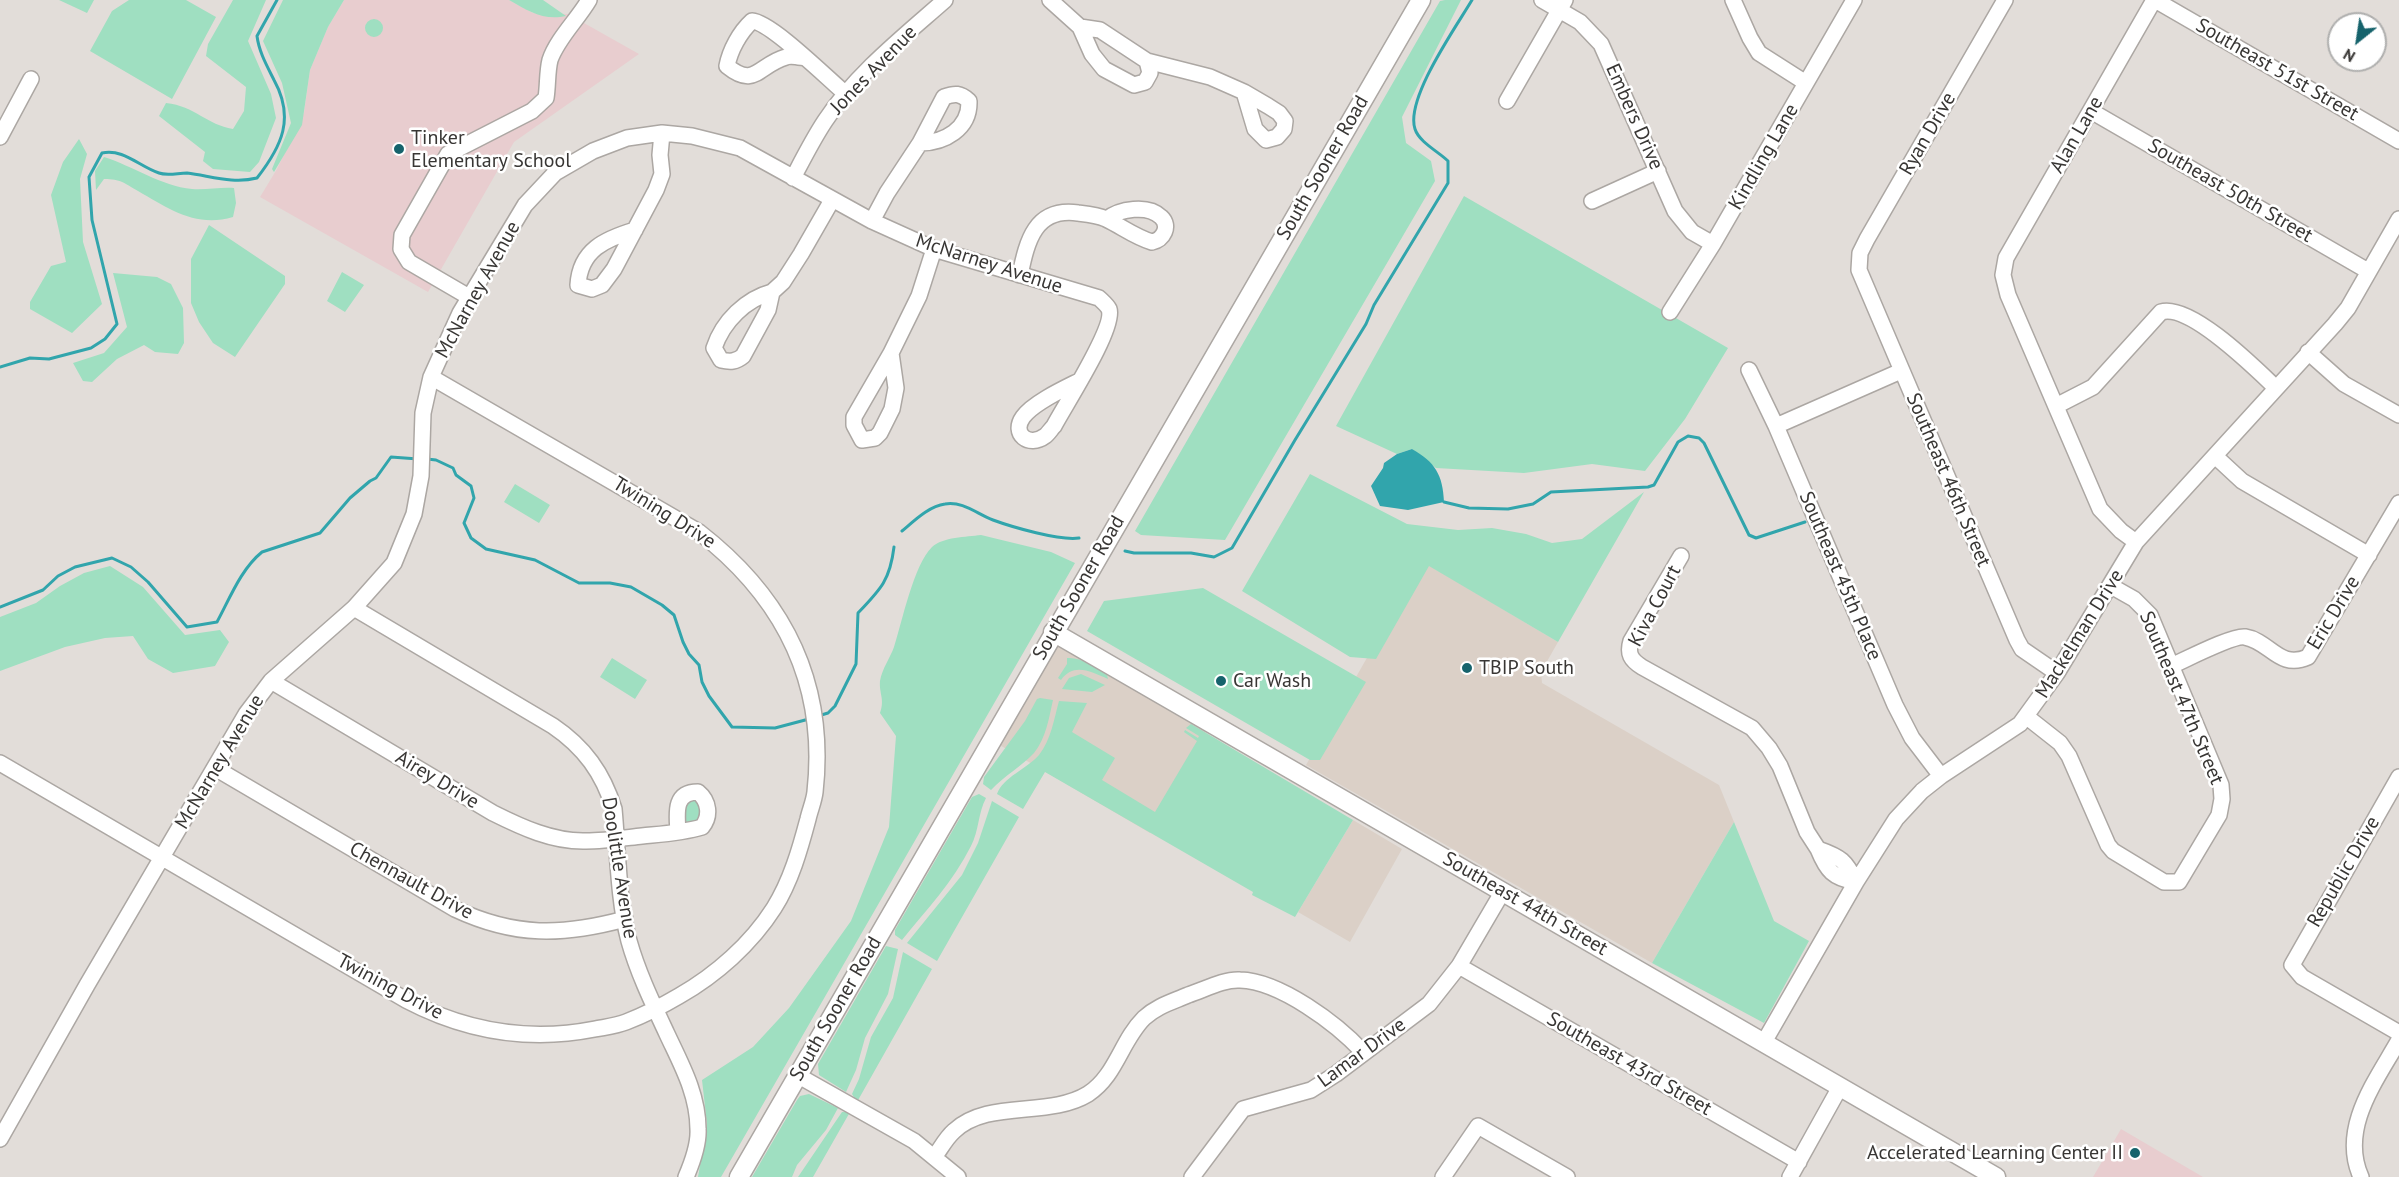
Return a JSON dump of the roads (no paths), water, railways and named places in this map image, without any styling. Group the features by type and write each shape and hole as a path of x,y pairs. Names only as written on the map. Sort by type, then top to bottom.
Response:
{"main road":[{"name":"South Sooner Road","path":"739,1177 1421,0"},
{"name":"Southeast 44th Street","path":"1053,632 1996,1177"}],"street":[{"path":"469,297 409,262 401,249 402,235 448,153 532,111 546,98 549,62 557,45 589,0"},
{"name":"Jones Avenue","path":"793,178 824,122 846,94 886,53 945,0"},
{"path":"1050,0 1080,27 1092,54 1104,69 1134,85 1145,82 1150,73 1147,61"},
{"name":"Embers Drive","path":"1542,0 1562,5 1601,44 1676,212 1692,232 1713,244"},
{"path":"1733,0 1749,38 1759,53 1806,83"},
{"name":"Kindling Lane","path":"1670,312 1713,244 1854,0"},
{"name":"Ryan Drive","path":"1859,270 1862,247 2005,0"},
{"name":"Alan Lane","path":"2056,406 2004,286 2003,270 2006,258 2155,0"},
{"name":"Southeast 51st Street","path":"2155,0 2399,141"},
{"path":"1507,101 1562,5"},
{"path":"805,58 787,56 747,77 739,76 727,66 729,55 745,27 753,21 760,21 805,58 846,94"},
{"path":"1080,27 1100,30 1147,61 1210,77 1244,92"},
{"path":"0,137 32,79"},
{"name":"Southeast 50th Street","path":"2091,111 2368,271"},
{"path":"635,230 647,211 662,174 660,154 662,133"},
{"name":"McNarney Avenue","path":"0,1139 87,985 246,714 271,681 354,608 394,563 414,514 421,476 423,413 431,377 469,297 525,206 555,173 594,152 627,138 662,133 692,136 740,148 872,221 934,249 1099,298 1109,310 1109,323 1104,339 1078,381"},
{"path":"872,221 887,193 920,143"},
{"path":"1592,201 1658,171"},
{"path":"772,292 768,310 743,356 739,360 730,362 721,360 714,348 717,339 733,316 748,303 761,295 772,292 783,282 832,200"},
{"path":"1020,275 1028,241 1037,226 1046,218 1055,213 1071,212 1107,219"},
{"name":"Mackelman Drive","path":"1764,1042 1856,882 1896,819 1922,791 1941,776 2020,724 2026,717 2057,674 2136,543 2348,308 2399,219"},
{"path":"891,353 896,388 892,409 880,433 875,438 862,440 854,425 854,417 891,353 919,296 934,249"},
{"name":"Southeast 46th Street","path":"1859,270 2017,640 2022,649 2057,674"},
{"path":"2136,543 2100,509 2056,406 2093,387 2161,312 2166,310 2196,322 2226,342 2276,388"},
{"path":"2308,352 2344,384 2399,415"},
{"name":"Southeast 45th Place","path":"1749,370 1776,426 1898,712 1912,738 1941,776"},
{"path":"1776,426 1901,371"},
{"name":"Twining Drive","path":"0,763 406,999 424,1009 463,1024 492,1031 557,1034 624,1023 702,984 727,963 775,907 801,847 815,794 815,722 812,701 807,677 785,628 752,582 724,552 684,522 431,377"},
{"path":"2215,456 2242,480 2369,555"},
{"name":"Eric Drive","path":"2171,666 2241,637 2254,640 2286,660 2294,661 2308,657 2399,503"},
{"name":"Kiva Court","path":"1681,556 1631,641 1630,657 1642,667 1752,728 1769,748 1780,766 1808,832 1818,849 1836,865 1848,864 1856,882"},
{"name":"Southeast 47th Street","path":"2026,717 2060,742 2069,756 2108,845 2113,851 2164,882 2174,884 2179,882 2219,815 2222,799 2221,785 2144,608 2111,586"},
{"name":"Doolittle Avenue","path":"354,608 553,726 577,744 596,767 609,792 614,809 625,920 640,973 688,1078 695,1102 698,1130 695,1152 686,1177"},
{"name":"Airey Drive","path":"271,681 515,824 554,837 586,841 678,832"},
{"name":"Chennault Drive","path":"215,768 455,909 482,920 530,932 587,929 625,920"},
{"name":"Republic Drive","path":"2399,777 2296,954 2293,967 2302,977 2399,1033"},
{"name":"Lamar Drive","path":"1192,1177 1244,1109 1280,1101 1311,1090 1429,1004 1459,966 1503,891"},
{"name":"Southeast 43rd Street","path":"1459,966 1799,1162"},
{"path":"935,1156 953,1131 969,1120 985,1115 1063,1104 1087,1095 1101,1084 1114,1066 1131,1034 1144,1018 1159,1007 1237,979 1257,982 1285,994 1328,1022 1363,1052"},
{"path":"2361,1177 2354,1151 2355,1130 2368,1094 2399,1040"},
{"path":"798,1075 915,1141 958,1177"},
{"path":"1790,1177 1840,1087"},
{"path":"1443,1177 1478,1126 1567,1177"}],"water":[{"path":"1412,449 1427,459 1436,470 1442,484 1444,502 1408,510 1380,506 1371,486 1384,463 1397,454"}],"waterway":[{"path":"0,367 30,358 49,359 91,348 105,339 117,324 92,220 89,177 102,153 117,153 162,174 187,173 231,180 257,178 273,155 283,131 284,107 257,36 277,0"},
{"path":"1125,551 1191,553 1214,557 1232,548 1448,183 1448,161 1417,134 1414,116 1424,82 1472,0"},
{"path":"1444,502 1469,508 1508,509 1533,504 1551,492 1648,487 1654,485 1678,442 1688,436 1699,438 1704,443 1749,535 1756,538 1805,522"},
{"path":"0,607 43,590 58,576 75,567 112,558 131,567 148,582 187,627 217,622 242,575 262,552 320,533 350,498 376,478 391,457 418,459"},
{"path":"427,459 436,460 453,468 456,475 471,486 474,498 464,523 471,538 486,549 535,560 579,583 610,583 631,587 662,605 674,615 683,642 689,654 699,665 702,682 709,696 732,727 775,728 809,719"},
{"path":"902,531 939,505 958,504 993,520 1024,530 1079,538"},
{"path":"818,716 828,713 835,706 856,664 858,613 873,597 887,576 894,547"}],"place":[{"name":"Tinker Elementary School","path":"399,149"},
{"name":"TBIP South","path":"1467,668"},
{"name":"Car Wash","path":"1221,681"},
{"name":"Accelerated Learning Center II","path":"2135,1153"}]}
